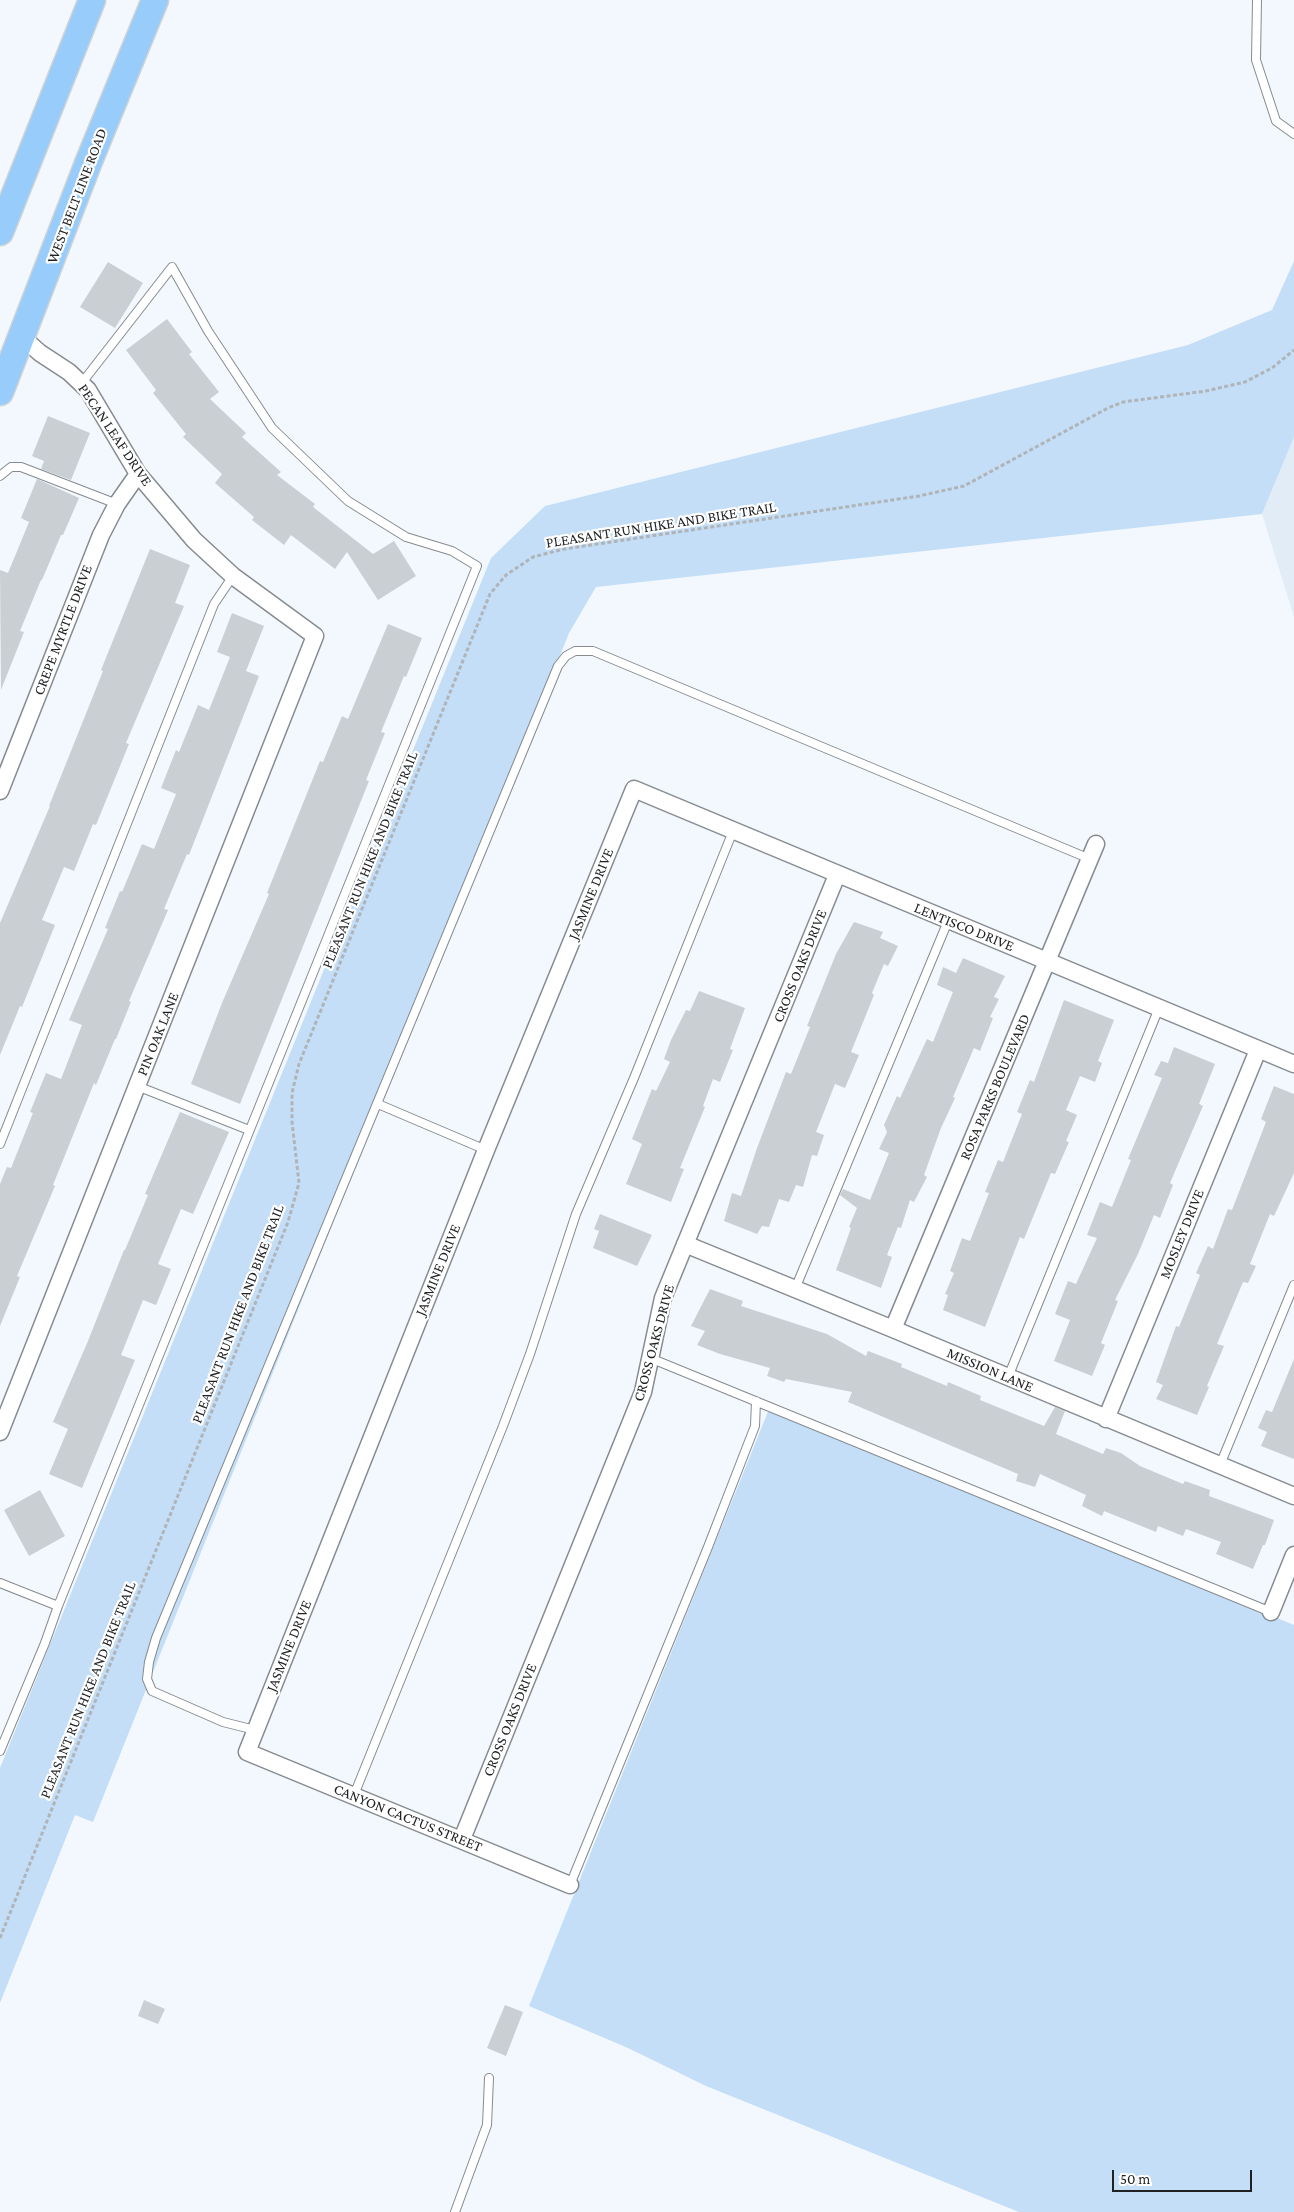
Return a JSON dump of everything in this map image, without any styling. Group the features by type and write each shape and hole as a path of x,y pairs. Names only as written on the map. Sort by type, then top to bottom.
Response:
{"main road":[{"path":"0,232 92,0"},
{"name":"WEST BELT LINE ROAD","path":"0,392 155,0"}],"street":[{"name":"PECAN LEAF DRIVE","path":"22,337 40,353 69,372 88,390 138,474 194,540 233,576 316,636"},
{"name":"CREPE MYRTLE DRIVE","path":"0,791 101,535 117,504 138,474"},
{"name":"PIN OAK LANE","path":"0,1432 316,636"},
{"name":"LENTISCO DRIVE","path":"634,789 1294,1064"},
{"name":"JASMINE DRIVE","path":"246,1752 486,1150 634,789"},
{"name":"ROSA PARKS BOULEVARD","path":"893,1329 1093,852"},
{"name":"CROSS OAKS DRIVE","path":"462,1839 643,1392 664,1298 685,1244 837,875"},
{"name":"MOSLEY DRIVE","path":"1106,1419 1258,1050"},
{"name":"MISSION LANE","path":"685,1244 1294,1496"},
{"path":"1271,1612 1294,1554"},
{"name":"CANYON CACTUS STREET","path":"246,1752 462,1839 570,1885"}],"lane":[{"path":"1258,0 1256,60 1276,121 1294,134"},
{"path":"0,1750 45,1643 58,1606 477,566 452,551 406,537 348,501 272,428 208,331 172,267 81,384"},
{"path":"0,476 11,467 22,467 117,504"},
{"path":"0,1144 214,604 233,576"},
{"path":"255,1730 223,1722 152,1691 148,1679 149,1662 156,1638 558,666 566,656 575,650 592,651 1093,852"},
{"path":"354,1795 503,1426 530,1354 576,1214 638,1069 733,831"},
{"path":"795,1289 948,921"},
{"path":"1008,1377 1159,1008"},
{"path":"137,1086 249,1130"},
{"path":"378,1104 486,1150"},
{"path":"1220,1466 1294,1285"},
{"path":"650,1358 1271,1612"},
{"path":"570,1885 708,1548 755,1426 756,1401"},
{"path":"0,1583 58,1606"},
{"path":"455,2212 487,2125 490,2078"}],"path":[{"name":"PLEASANT RUN HIKE AND BIKE TRAIL","path":"0,1938 288,1222 299,1183 292,1122 292,1093 299,1064 490,594 506,575 533,558 564,549 919,496 964,486 1108,408 1124,402 1206,391 1245,382 1272,368 1294,350"}],"shaded area":[{"path":"1294,261 1294,437 1262,514 596,587 569,633 93,1822 75,1815 0,2003 0,1768 491,558 545,506 1188,345 1272,310"},
{"path":"1294,437 1294,617 1262,514"},
{"path":"769,1409 1294,1625 1294,2212 1019,2212 706,2086 628,2048 529,2006"}],"building":[{"path":"108,262 143,283 115,328 80,307"},
{"path":"167,319 192,352 189,354 219,392 210,399 246,433 242,437 281,472 277,475 315,504 313,507 373,554 394,541 416,576 378,600 347,552 335,569 291,535 284,545 252,520 254,517 215,483 222,474 183,437 186,434 153,393 156,390 126,350"},
{"path":"48,416 90,433 71,480 41,469 44,461 32,456"},
{"path":"37,479 79,498 20,631 24,632 1,690 0,570 8,573 29,522 21,518"},
{"path":"150,549 190,565 175,603 184,606 126,743 129,744 96,825 93,824 74,871 64,867 42,920 55,925 22,1007 20,1006 0,1055 0,923 50,806 103,671 101,670"},
{"path":"232,613 264,626 246,671 259,676 189,855 187,854 164,909 168,910 129,1001 131,1002 96,1085 94,1083 53,1185 55,1186 17,1276 20,1277 0,1326 0,1184 7,1167 11,1168 33,1113 30,1112 46,1073 61,1079 82,1025 69,1020 108,929 105,928 142,844 154,849 176,794 161,788 176,750 179,752 198,705 209,710 230,657 217,652"},
{"path":"388,624 422,638 381,732 385,733 366,780 369,781 240,1104 191,1084 222,1003 269,894 267,893 320,761 323,762 342,716 348,719"},
{"path":"854,922 883,932 880,938 898,946 888,966 884,964 872,993 874,995 851,1052 859,1055 845,1088 835,1084 816,1132 824,1135 817,1156 812,1155 803,1187 796,1185 789,1202 779,1199 769,1227 762,1226 757,1234 724,1221 732,1193 741,1196 786,1072 791,1074 810,1027 807,1026 836,954"},
{"path":"963,958 1005,976 994,997 999,999 990,1017 993,1018 980,1051 974,1048 953,1097 955,1098 941,1128 924,1175 927,1177 914,1202 910,1200 901,1228 898,1227 887,1255 892,1257 881,1288 836,1270 857,1208 840,1195 843,1189 870,1200 889,1153 879,1149 887,1132 884,1125 897,1096 900,1098 927,1039 933,1042 953,992 937,985 943,967 956,973"},
{"path":"699,991 745,1008 730,1049 733,1050 720,1082 713,1079 703,1106 705,1107 680,1168 684,1169 671,1202 626,1184 642,1144 632,1139 652,1089 656,1091 670,1062 664,1059 671,1040 686,1010 690,1011"},
{"path":"1064,1000 1114,1020 1098,1061 1102,1063 1095,1082 1080,1076 1066,1110 1077,1115 1066,1141 1069,1142 1055,1174 1051,1173 1024,1239 1020,1237 985,1327 943,1310 948,1295 945,1294 954,1273 950,1271 962,1238 970,1241 989,1193 985,1192 998,1160 1003,1162 1022,1114 1017,1112 1030,1080 1034,1082"},
{"path":"1174,1047 1215,1064 1199,1104 1203,1106 1170,1183 1173,1185 1160,1218 1154,1215 1138,1254 1115,1300 1118,1301 1101,1343 1105,1345 1092,1376 1054,1361 1070,1320 1055,1314 1068,1281 1076,1284 1097,1238 1087,1235 1100,1202 1112,1207 1131,1160 1128,1159 1162,1078 1154,1075 1161,1061 1168,1063"},
{"path":"1274,1086 1294,1094 1294,1173 1274,1216 1270,1214 1250,1264 1256,1266 1248,1283 1243,1282 1217,1344 1224,1346 1197,1415 1156,1399 1163,1385 1156,1382 1176,1326 1179,1327 1200,1275 1196,1273 1208,1246 1213,1249 1228,1209 1232,1210 1266,1122 1261,1119"},
{"path":"180,1112 229,1132 193,1214 181,1209 158,1264 171,1269 156,1305 143,1300 121,1355 135,1360 82,1488 49,1474 68,1429 53,1422 148,1195 145,1194"},
{"path":"600,1214 652,1235 637,1266 593,1248 599,1231 594,1229"},
{"path":"710,1289 743,1301 741,1306 827,1334 866,1356 868,1351 902,1364 901,1367 947,1386 948,1382 981,1396 980,1400 1044,1426 1055,1407 1065,1411 1056,1434 1103,1454 1106,1448 1121,1453 1140,1466 1183,1484 1185,1481 1210,1490 1209,1496 1274,1520 1265,1545 1263,1545 1253,1569 1216,1554 1221,1542 1186,1529 1183,1536 1158,1526 1156,1532 1104,1511 1102,1516 1082,1506 1086,1495 1040,1474 1035,1487 1016,1481 1018,1474 848,1402 852,1392 786,1379 784,1382 767,1376 770,1368 720,1354 697,1345 705,1331 691,1326"},
{"path":"1294,1359 1294,1459 1261,1446 1267,1432 1258,1428 1266,1410 1272,1412"},
{"path":"40,1490 65,1536 29,1556 4,1510"},
{"path":"144,2000 165,2009 158,2024 138,2016"},
{"path":"505,2005 523,2012 506,2056 487,2048"}]}
